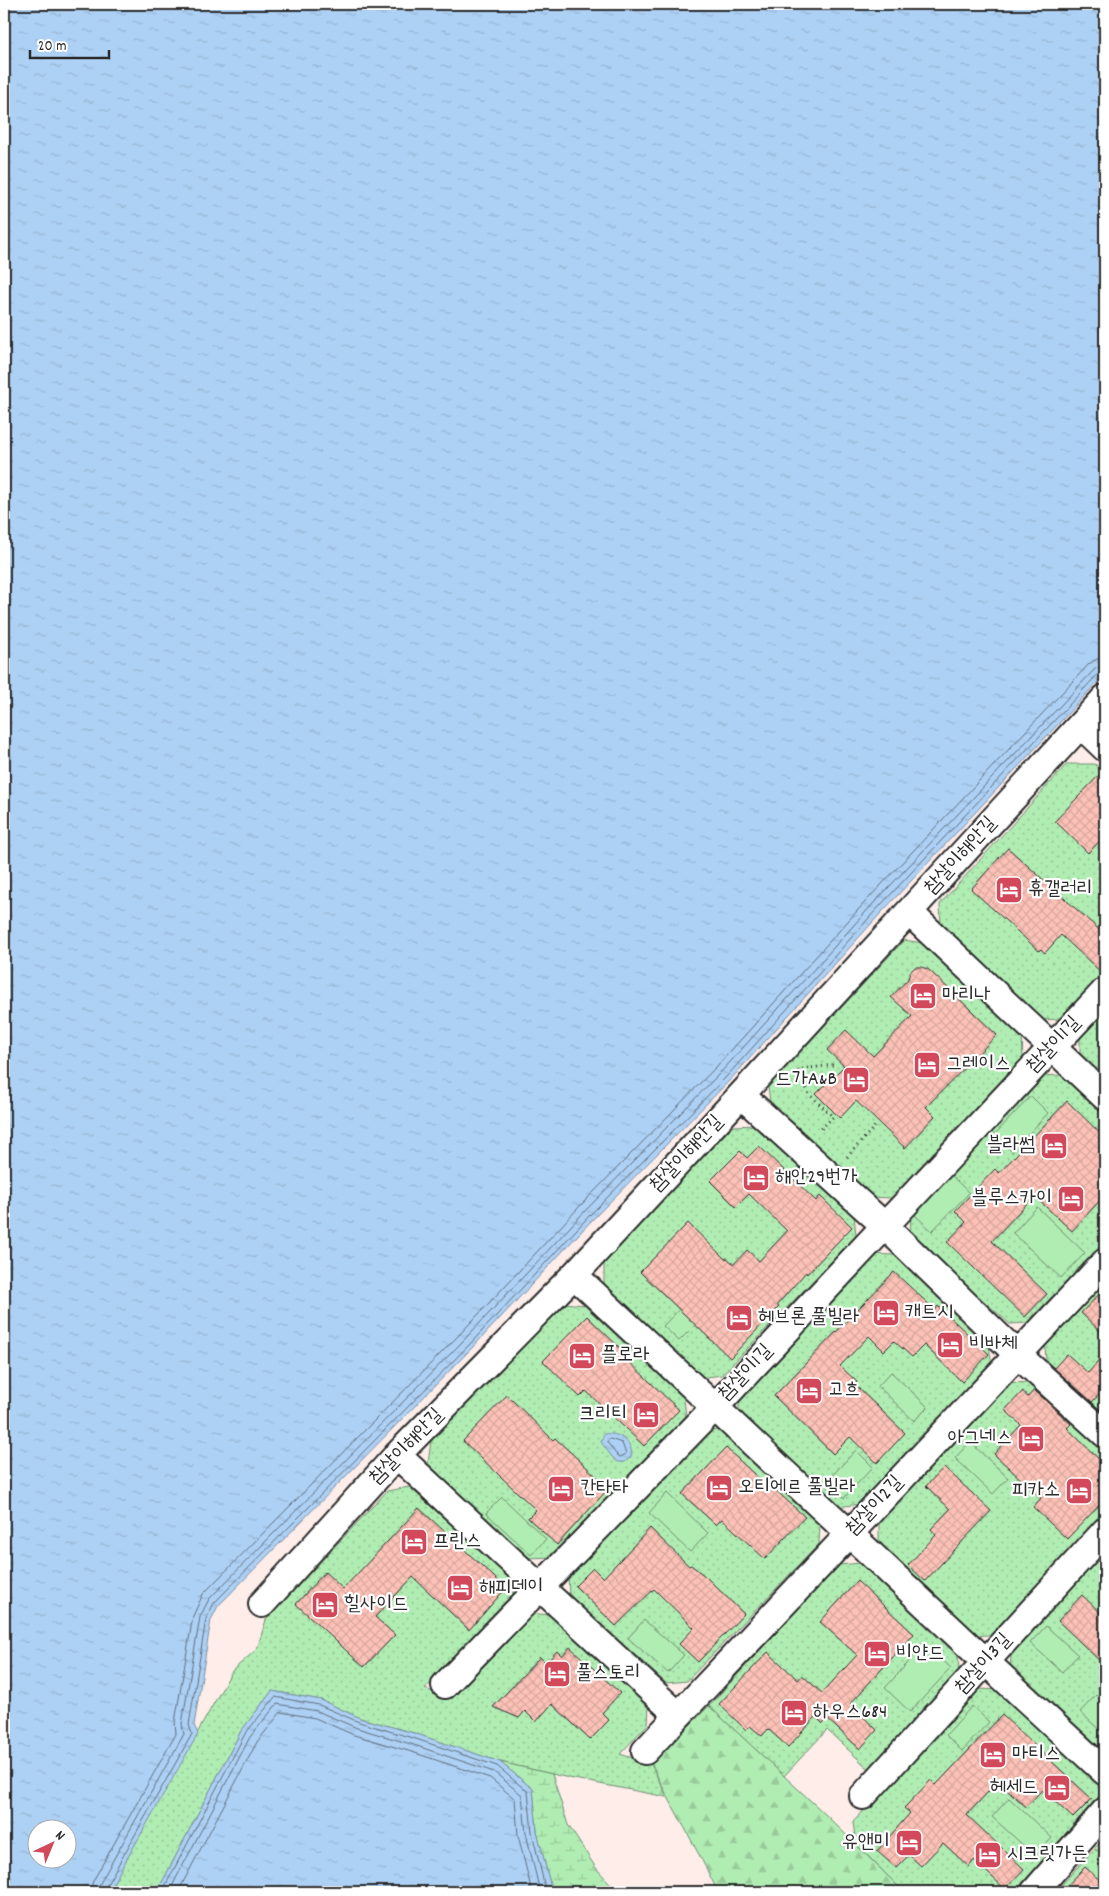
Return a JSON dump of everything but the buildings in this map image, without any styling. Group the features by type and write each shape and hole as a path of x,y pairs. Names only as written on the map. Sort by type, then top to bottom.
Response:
{"street":[{"name":"참살이해안길","path":"262,1604 397,1455 574,1275 741,1096 1105,698"},
{"path":"1081,724 1105,748"},
{"path":"910,913 1105,1097"},
{"name":"참살이1길","path":"445,1685 715,1407 1105,991"},
{"path":"741,1096 885,1226 1018,1355 1105,1434"},
{"name":"참살이2길","path":"645,1751 1105,1262"},
{"path":"574,1275 1105,1772"},
{"path":"397,1455 678,1715"},
{"name":"참살이3길","path":"863,1796 1105,1531"},
{"path":"1034,1892 1105,1811"}],"path":[{"path":"798,1070 809,1094 832,1118 800,1149"},
{"path":"829,1176 876,1125"}],"green space":[{"path":"1067,764 1095,764 1105,773 1105,975 1063,1019 1038,1020 941,927 940,904"},
{"path":"904,940 929,944 1022,1032 1023,1060 892,1198 864,1197 771,1109 768,1087"},
{"path":"1105,1005 1105,1079 1080,1055 1080,1032"},
{"path":"1064,1075 1105,1113 1105,1243 1026,1323 1010,1324 910,1236 911,1213 1040,1076"},
{"path":"1031,1096 1048,1113 1012,1152 994,1135"},
{"path":"757,1125 854,1214 856,1236 722,1375 699,1378 604,1284 604,1258 733,1126"},
{"path":"951,1175 969,1193 932,1231 914,1214"},
{"path":"1037,1207 1085,1253 1061,1278 1013,1233"},
{"path":"871,1254 894,1255 989,1345 992,1366 860,1504 837,1507 739,1416 739,1392"},
{"path":"1105,1280 1105,1421 1046,1364 1045,1343"},
{"path":"700,1288 716,1304 679,1341 663,1326"},
{"path":"563,1303 584,1305 684,1398 686,1417 552,1557 528,1558 428,1464 431,1441"},
{"path":"891,1372 928,1407 914,1421 878,1386"},
{"path":"1008,1382 1030,1383 1105,1451 1105,1515 1000,1634 974,1636 879,1545 879,1518"},
{"path":"723,1430 820,1521 819,1544 687,1681 666,1683 569,1596 568,1573 704,1431"},
{"path":"970,1442 1008,1478 993,1494 955,1458"},
{"path":"856,1450 873,1467 844,1498 827,1481"},
{"path":"409,1487 513,1579 514,1597 425,1689 452,1699 529,1613 550,1615 649,1704 648,1724 620,1754 651,1764 667,1797 569,1778 500,1762 417,1734 360,1718 321,1700 272,1691 241,1731 157,1892 108,1892 232,1671 257,1649 266,1620 387,1491"},
{"path":"667,1493 708,1533 690,1552 649,1513"},
{"path":"502,1497 546,1539 531,1555 486,1513"},
{"path":"1105,1545 1105,1756 1010,1668 1012,1647"},
{"path":"862,1563 958,1650 959,1674 870,1770 827,1730 784,1776 709,1706 838,1565"},
{"path":"644,1620 684,1655 668,1673 628,1638"},
{"path":"1046,1626 1078,1655 1062,1672 1030,1643"},
{"path":"925,1644 951,1668 910,1712 885,1688"},
{"path":"978,1689 1001,1690 1100,1783 1099,1805 1020,1892 904,1892 856,1844 853,1822"},
{"path":"1096,1695 1105,1703 1105,1735 1080,1712"},
{"path":"709,1706 827,1816 904,1892 718,1892 651,1764"},
{"path":"972,1706 989,1722 962,1751 946,1735"},
{"path":"500,1762 552,1774 568,1825 596,1868 618,1892 552,1892 537,1831 533,1789"},
{"path":"1009,1798 1052,1838 1035,1856 992,1817"},
{"path":"1105,1837 1105,1854 1094,1849"},
{"path":"1094,1849 1105,1854 1105,1892 1055,1892"}],"water":[{"path":"4,4 1105,4 1105,674 881,913 731,1079 593,1219 472,1348 218,1606 211,1620 194,1725 198,1734 108,1892 4,1892"},
{"path":"604,1434 619,1436 624,1439 630,1446 631,1457 625,1462 618,1462 612,1457 601,1442"},
{"path":"272,1691 321,1700 360,1718 417,1734 500,1762 533,1789 537,1831 552,1892 157,1892 241,1731"}],"place":[{"name":"휴갤러리","path":"1009,890"},
{"name":"마리나","path":"923,996"},
{"name":"그레이스","path":"927,1065"},
{"name":"드가A&B","path":"856,1080"},
{"name":"블라썸","path":"1054,1146"},
{"name":"해안29번가","path":"756,1178"},
{"name":"블루스카이","path":"1071,1199"},
{"name":"캐트시","path":"886,1313"},
{"name":"헤브론 풀빌라","path":"739,1318"},
{"name":"비바체","path":"950,1345"},
{"name":"플로라","path":"582,1356"},
{"name":"고흐","path":"809,1391"},
{"name":"크리티","path":"646,1415"},
{"name":"아그네스","path":"1031,1439"},
{"name":"오티에르 풀빌라","path":"719,1488"},
{"name":"칸타타","path":"561,1489"},
{"name":"피카소","path":"1079,1491"},
{"name":"프린스","path":"414,1542"},
{"name":"해피데이","path":"460,1588"},
{"name":"힐사이드","path":"325,1605"},
{"name":"비얀드","path":"877,1654"},
{"name":"풀스토리","path":"557,1674"},
{"name":"하우스684","path":"794,1713"},
{"name":"마티스","path":"993,1755"},
{"name":"헤세드","path":"1057,1788"},
{"name":"유앤미","path":"909,1843"},
{"name":"시크릿가든","path":"988,1855"}]}
